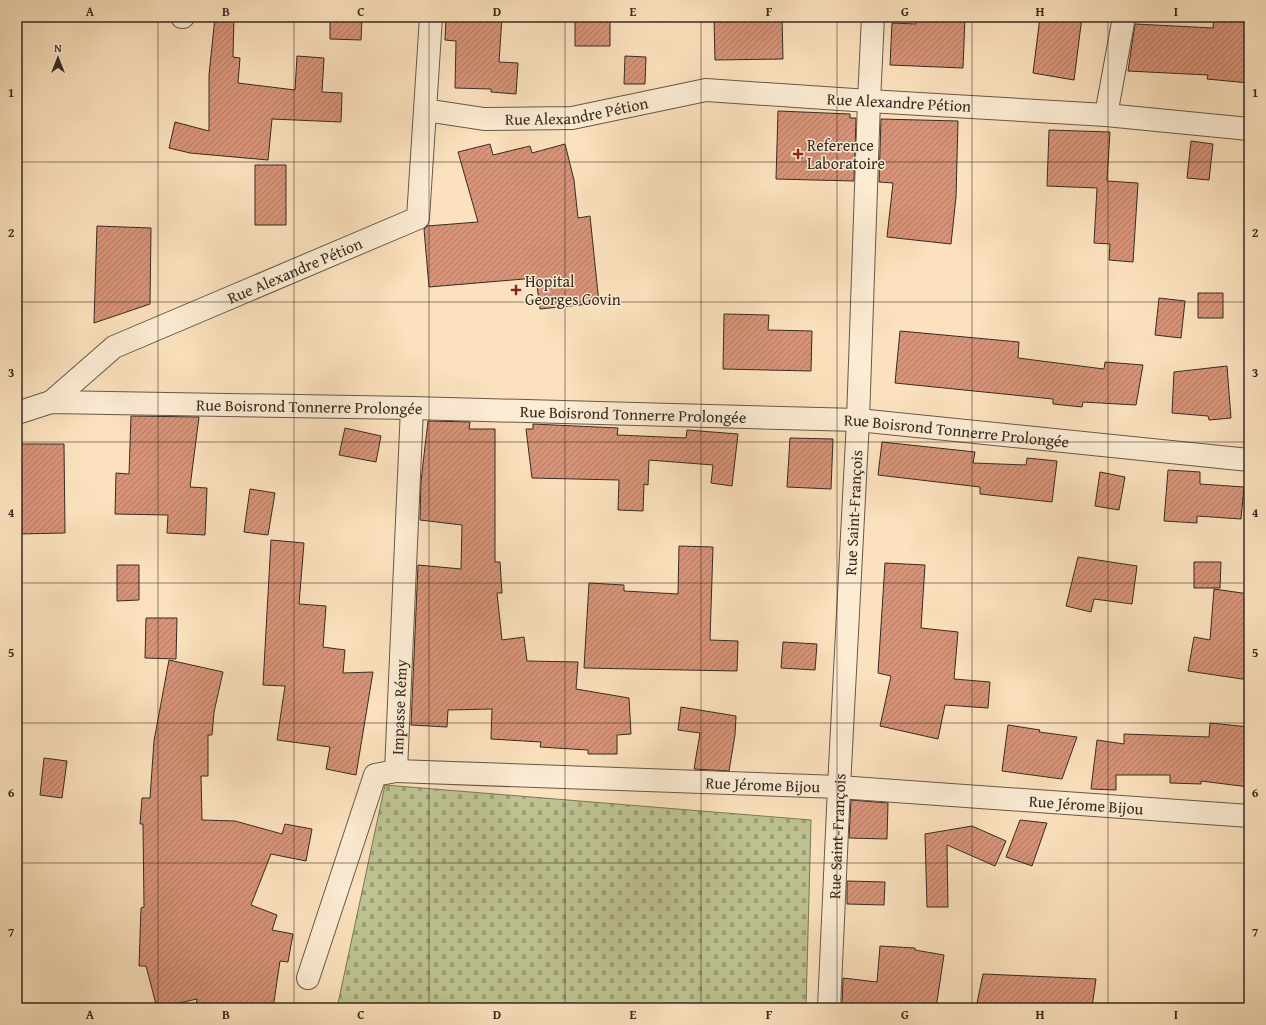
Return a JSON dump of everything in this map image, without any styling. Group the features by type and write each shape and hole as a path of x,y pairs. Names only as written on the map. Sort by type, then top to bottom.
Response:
{"street":[{"path":"425,110 431,17"},
{"name":"Rue Saint-François","path":"829,1008 858,420 869,101 874,17"},
{"path":"1106,115 1124,17"},
{"name":"Rue Alexandre Pétion","path":"51,402 114,347 418,218 425,110 484,119 572,118 706,90 1106,115 1249,129"},
{"name":"Rue Boisrond Tonnerre Prolongée","path":"17,413 51,402 412,408 858,420 1249,460"},
{"name":"Impasse Rémy","path":"308,978 375,774 396,771 412,408"},
{"name":"Rue Jérome Bijou","path":"396,771 839,787 1249,816"}],"green space":[{"path":"385,785 811,820 806,1008 337,1008"}],"building":[{"path":"215,17 234,17 233,57 240,58 238,83 295,90 297,56 324,58 322,92 342,93 341,122 272,119 268,160 190,153 169,148 175,122 209,131 209,75"},
{"path":"330,17 362,17 361,40 330,39"},
{"path":"446,17 502,17 499,62 518,63 516,94 491,92 491,89 455,88 456,41 445,40"},
{"path":"575,17 610,17 610,46 575,46"},
{"path":"714,17 782,17 783,59 715,60"},
{"path":"916,17 965,17 963,68 890,65 892,23 916,24"},
{"path":"1040,17 1082,17 1074,80 1033,73"},
{"path":"1214,17 1249,19 1249,83 1207,79 1208,75 1128,71 1135,24 1213,28"},
{"path":"625,56 646,57 645,84 624,84"},
{"path":"778,111 850,114 850,118 856,118 854,181 776,179"},
{"path":"881,119 958,121 956,197 951,244 887,237 893,183 879,182"},
{"path":"1049,130 1110,132 1107,181 1138,183 1133,262 1109,260 1110,244 1094,243 1097,188 1047,186"},
{"path":"1191,141 1213,144 1209,180 1187,178"},
{"path":"490,144 493,155 530,146 532,153 565,144 574,180 578,218 590,216 599,303 540,309 536,278 429,287 424,229 427,226 478,222 458,152"},
{"path":"255,165 286,165 286,225 255,225"},
{"path":"97,226 151,228 150,304 94,323"},
{"path":"1198,293 1223,293 1223,318 1198,318"},
{"path":"1159,298 1185,301 1181,338 1155,335"},
{"path":"724,314 769,315 768,330 812,331 811,371 723,369"},
{"path":"900,331 1019,342 1018,358 1104,369 1105,362 1143,365 1136,405 1083,402 1082,407 1053,404 1053,399 895,383"},
{"path":"1227,366 1231,418 1209,420 1208,416 1172,413 1174,372"},
{"path":"131,416 199,417 190,487 207,488 205,535 167,533 168,515 115,514 116,473 129,474"},
{"path":"428,421 470,422 469,429 495,429 495,562 500,562 502,593 497,593 502,640 524,637 527,661 578,662 576,689 629,698 631,734 617,735 617,754 588,754 588,750 540,747 541,742 491,739 492,709 448,710 447,727 411,725 418,565 461,569 462,525 420,520 421,481"},
{"path":"533,424 618,428 617,435 686,438 687,430 738,434 732,486 711,483 713,465 649,460 648,485 644,484 643,511 618,510 619,480 532,478 526,429 533,429"},
{"path":"345,428 381,436 376,462 339,455"},
{"path":"790,438 833,439 831,489 787,487"},
{"path":"882,442 975,452 973,463 1026,465 1027,458 1057,461 1052,502 980,494 980,487 878,475"},
{"path":"18,444 64,444 65,533 19,534"},
{"path":"1168,470 1200,472 1200,484 1244,487 1241,519 1197,516 1197,523 1164,521"},
{"path":"1100,472 1125,477 1119,510 1095,506"},
{"path":"250,489 275,493 268,535 244,532"},
{"path":"271,540 304,543 299,604 326,606 323,647 345,650 343,673 373,672 356,775 326,769 330,747 277,740 285,686 263,685"},
{"path":"679,546 713,547 710,640 738,641 737,671 584,668 589,583 624,585 624,591 678,594"},
{"path":"1078,557 1137,566 1132,604 1094,599 1091,612 1066,606"},
{"path":"1194,562 1221,562 1220,588 1194,588"},
{"path":"885,563 925,565 921,628 958,632 954,679 990,682 988,708 945,705 938,739 880,726 891,676 878,673"},
{"path":"117,565 139,565 139,600 117,601"},
{"path":"1214,589 1249,594 1249,680 1188,671 1194,637 1210,640"},
{"path":"146,618 177,618 176,659 145,658"},
{"path":"783,642 817,644 815,670 781,668"},
{"path":"169,660 223,672 214,712 212,735 208,735 208,776 201,776 202,820 235,821 282,834 285,824 312,829 306,861 271,854 251,905 277,915 272,930 293,934 288,962 280,961 273,1008 196,1008 197,999 157,1008 146,966 139,966 141,908 144,907 143,824 140,824 142,798 150,798 154,741"},
{"path":"681,707 736,716 735,735 729,771 694,769 700,733 678,730"},
{"path":"1210,723 1249,727 1249,787 1201,781 1201,784 1170,783 1170,775 1116,775 1116,790 1091,789 1097,740 1124,744 1124,734 1209,737"},
{"path":"1008,725 1040,730 1039,732 1077,737 1062,779 1002,771"},
{"path":"44,758 67,761 62,798 40,795"},
{"path":"851,800 888,803 887,839 849,838"},
{"path":"1020,820 1047,823 1032,866 1006,857"},
{"path":"972,826 1006,841 995,866 947,845 948,907 927,907 925,834"},
{"path":"847,881 885,882 884,905 847,904"},
{"path":"880,946 915,948 915,950 944,955 936,1008 842,1008 843,978 877,982"},
{"path":"983,974 1096,979 1092,1007 1050,1005 1050,1008 976,1008"}],"place":[{"name":"Reference Laboratoire","path":"798,154"},
{"name":"Hopital Georges Govin","path":"516,290"}]}
